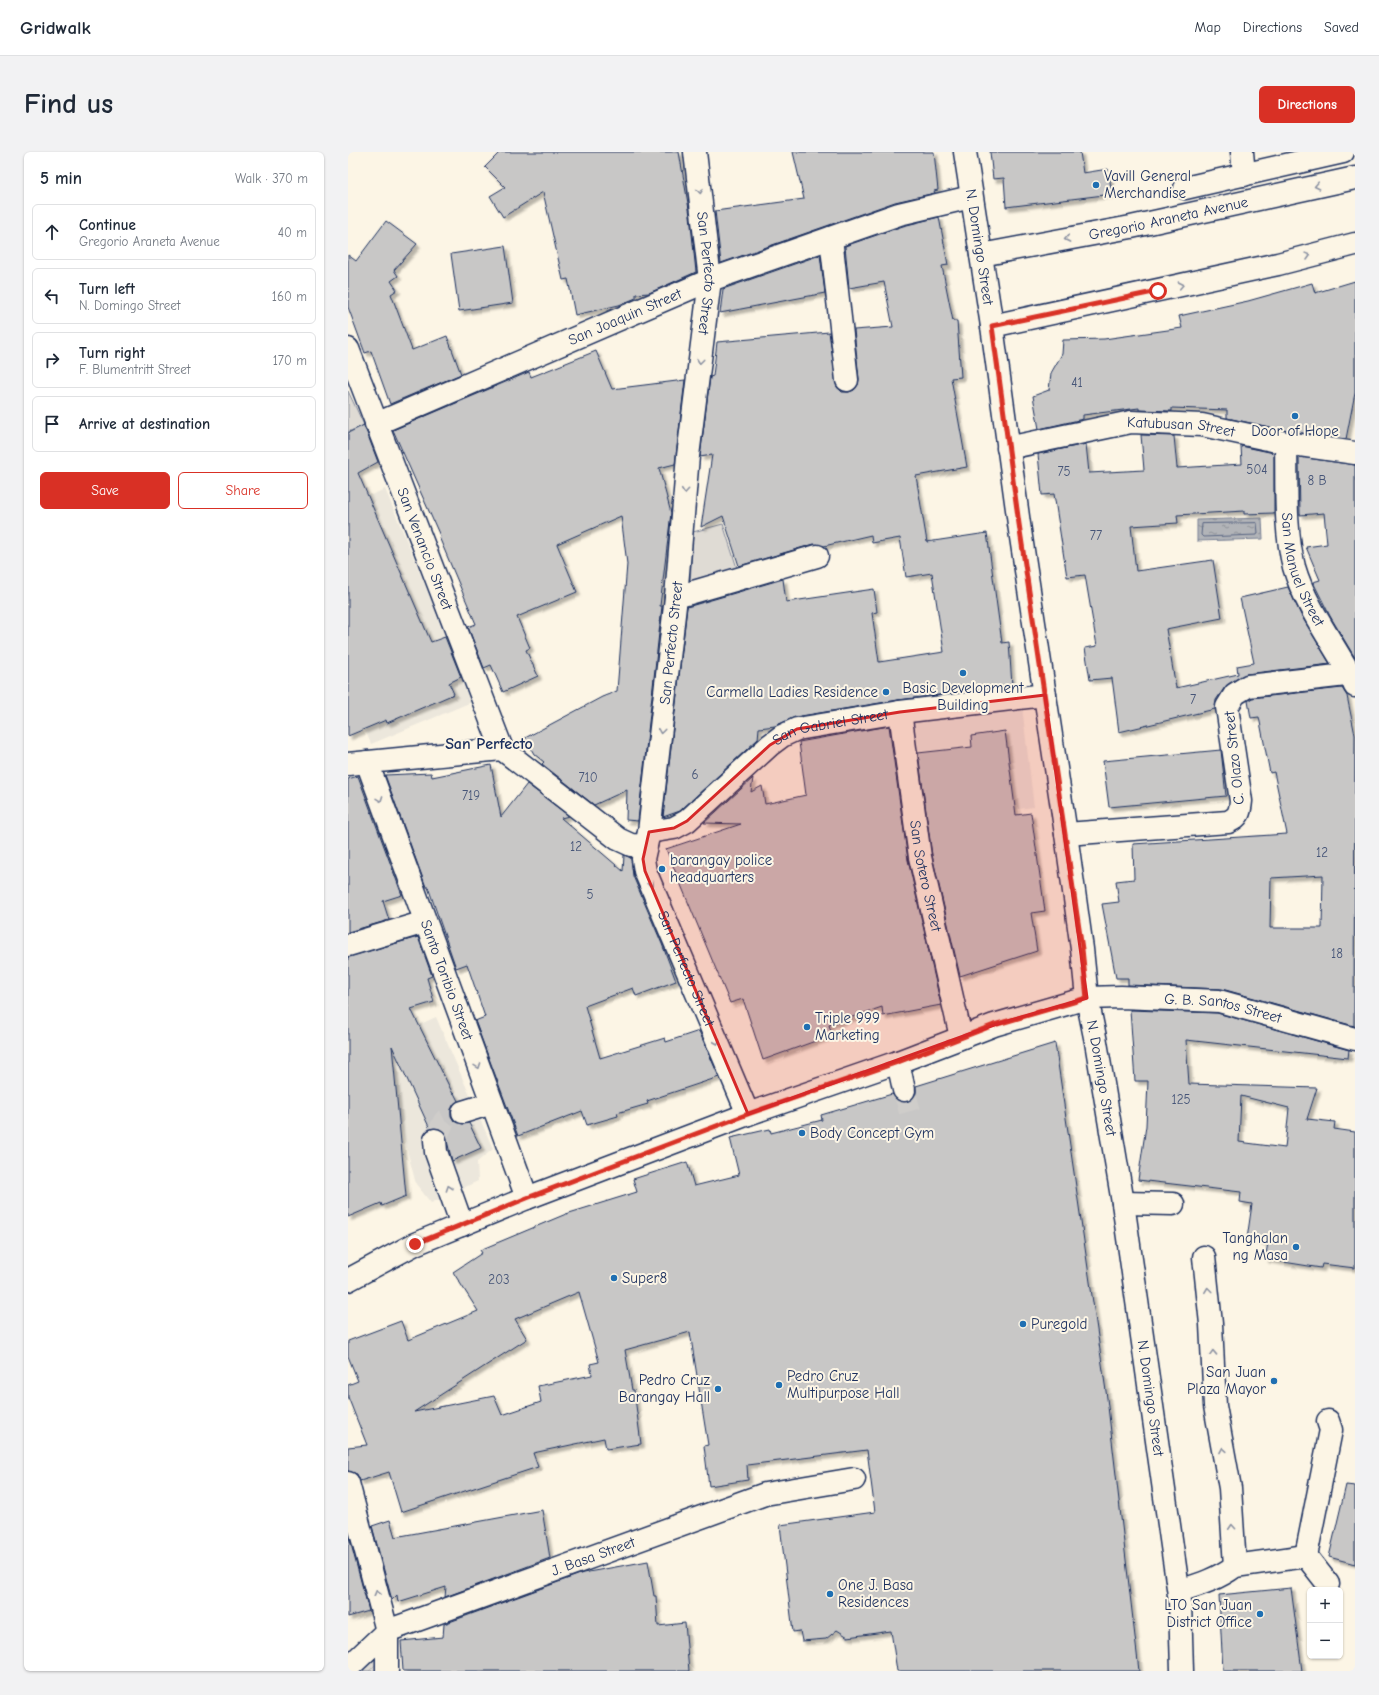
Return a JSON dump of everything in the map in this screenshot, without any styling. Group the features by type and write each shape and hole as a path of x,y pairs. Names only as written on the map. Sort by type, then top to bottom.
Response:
{"street":[{"name":"San Perfecto Street","path":"695,152 710,280 688,456 676,597 647,839 643,859 645,871 748,1114"},
{"name":"N. Domingo Street","path":"965,152 992,326 1008,448 1066,834 1082,949 1087,998 1096,1042 1123,1203 1179,1591 1182,1671"},
{"path":"1242,152 1244,174"},
{"path":"1186,188 1342,152"},
{"name":"Gregorio Araneta Avenue","path":"981,255 1131,227 1355,178"},
{"name":"San Joaquin Street","path":"376,424 710,280 899,214 971,197"},
{"path":"831,238 847,380"},
{"path":"992,326 1278,264 1355,244"},
{"name":"San Venancio Street","path":"348,349 502,749"},
{"name":"Katubusan Street","path":"1008,448 1131,422 1202,425 1355,454"},
{"name":"San Manuel Street","path":"1286,442 1289,529 1294,566 1305,595 1353,678"},
{"path":"676,597 817,556"},
{"name":"C. Olazo Street","path":"1066,834 1228,822 1235,819 1239,815 1242,801 1227,707 1235,694 1248,686 1353,678"},
{"name":"San Gabriel Street","path":"502,749 618,839 631,845 674,828 687,821 782,736 797,729 900,712 1045,695"},
{"name":"San Sotero Street","path":"900,712 920,857 961,1038"},
{"path":"357,763 502,749"},
{"name":"Santo Toribio Street","path":"357,763 425,922 527,1198"},
{"path":"348,945 425,922"},
{"name":"G. B. Santos Street","path":"348,1280 415,1244 527,1198 748,1114 898,1062 994,1025 1087,998 1121,997 1219,1001 1355,1039"},
{"path":"898,1062 904,1090"},
{"path":"463,1112 492,1103"},
{"path":"436,1140 436,1152 462,1225"},
{"path":"1123,1203 1173,1204"},
{"path":"1204,1257 1212,1324 1215,1406 1230,1488 1235,1566"},
{"path":"1328,1421 1331,1430 1306,1556 1328,1584"},
{"name":"J. Basa Street","path":"348,1668 387,1631 765,1494 854,1479"},
{"path":"348,1483 387,1631 387,1671"},
{"path":"1179,1591 1211,1580 1226,1573 1235,1566 1306,1556"}],"highlighted area":[{"path":"1045,695 1087,998 994,1025 748,1114 645,871 643,859 649,832 674,828 687,821 770,745 797,729 900,712"}],"shaded area":[{"path":"348,391 364,425 348,432"},
{"path":"385,489 474,701 371,744 348,690 348,505"},
{"path":"723,524 738,571 690,585 693,532"},
{"path":"1022,706 1034,807 926,821 913,721"},
{"path":"436,1017 493,1149 477,1162 478,1181 431,1203 416,1184 379,1043"},
{"path":"377,1654 376,1671 358,1671"}],"water":[{"path":"1262,518 1263,539 1197,541 1197,520"}],"building":[{"path":"500,152 679,152 690,215 696,272 649,293 636,294 636,298 619,305 575,315 568,279 563,280 543,192 503,217 490,196 505,187 485,167"},
{"path":"793,152 934,152 938,190 934,191 935,193 895,202 721,263 715,211 804,199"},
{"path":"990,152 1080,152 1083,173 1108,169 1112,194 1006,207 1004,178 993,179"},
{"path":"939,217 948,265 942,266 953,321 957,321 961,377 951,378 967,467 916,476 927,542 987,533 1002,643 1009,642 1012,686 898,700 795,717 775,726 759,728 758,739 680,811 663,817 687,607 783,579 786,602 874,589 877,612 872,613 879,662 944,652 932,573 906,577 900,538 872,543 871,535 824,546 814,544 739,566 723,516 701,527 712,455 700,457 710,377 713,376 717,342 829,332 837,387 842,392 854,390 858,385 859,379 854,330 893,327 884,282 849,288 845,246 903,226"},
{"path":"386,221 417,244 394,270 398,276 391,281 397,290 391,294 412,350 447,336 461,374 390,404 371,351 365,353 348,307 348,255 356,261"},
{"path":"505,246 513,303 459,311 451,254"},
{"path":"820,255 825,293 720,313 723,289"},
{"path":"1355,281 1355,393 1346,439 1288,431 1227,418 1227,410 1172,408 1172,411 1139,410 1139,408 1083,415 1083,419 1039,429 1033,396 1049,390 1051,373 1062,354 1063,340 1104,339 1182,328 1179,316 1248,301 1312,283 1315,293"},
{"path":"596,351 612,389 685,380 675,464 659,468 671,513 638,821 626,820 627,790 594,805 542,764 544,762 534,754 525,738 602,697 617,691 627,564 621,516 557,544 577,592 517,617 530,648 526,650 538,676 503,692 491,665 484,668 468,627 476,624 439,537 440,536 393,430 529,372 531,377"},
{"path":"364,425 378,462 358,473 431,642 445,637 461,677 449,683 454,694 387,723 386,720 348,736 348,433"},
{"path":"1141,435 1174,436 1177,468 1242,464 1241,446 1274,453 1274,513 1244,514 1244,511 1177,515 1178,523 1131,526 1136,571 1213,560 1222,618 1166,629 1176,688 1238,674 1237,666 1254,663 1240,598 1288,587 1301,615 1330,664 1246,674 1225,687 1216,700 1215,709 1119,732 1112,678 1090,680 1085,648 1097,646 1085,575 1067,577 1054,494 1042,495 1038,454 1086,444 1089,473 1144,470"},
{"path":"1299,457 1355,465 1355,658 1330,616 1313,582 1320,580 1306,547 1327,544 1324,513 1300,515"},
{"path":"1342,688 1347,696 1355,735 1354,1026 1222,989 1128,985 1128,978 1116,978 1102,904 1119,902 1116,881 1134,879 1133,844 1287,834 1274,772 1270,773 1259,717 1251,718 1248,701 1252,698","holes":["1323,875 1322,928 1270,928 1271,878"]},
{"path":"889,726 908,860 941,1005 883,1016 882,1007 829,1025 832,1035 763,1060 743,999 730,1003 666,849 741,824 704,823 753,778 751,792 762,786 765,804 806,795 799,742"},
{"path":"1005,731 1016,815 1031,813 1045,911 1031,913 1037,951 960,976 932,855 918,753 972,747 971,736"},
{"path":"1221,750 1226,796 1109,807 1103,761"},
{"path":"491,765 501,817 527,784 569,816 561,818 623,871 624,855 631,858 633,876 676,981 636,996 633,988 585,1006 600,1058 665,1038 666,1042 699,1031 719,1077 647,1101 648,1104 617,1113 618,1116 587,1125 582,1111 518,1136 475,1021 485,1017 467,964 456,968 428,887 426,887 385,775 431,773 432,777"},
{"path":"358,776 402,895 383,901 389,920 348,932 348,779"},
{"path":"418,937 432,976 427,978 434,1002 411,1009 453,1094 454,1093 458,1101 451,1109 451,1116 454,1121 460,1124 469,1123 481,1148 452,1161 445,1133 440,1129 430,1129 392,1046 406,1196 382,1206 381,1203 348,1217 348,957"},
{"path":"1130,1010 1217,1013 1349,1050 1348,1058 1186,1040 1189,1084 1317,1088 1307,1119 1335,1122 1334,1129 1355,1132 1355,1268 1322,1264 1321,1268 1265,1259 1268,1243 1247,1239 1252,1204 1240,1202 1241,1192 1138,1180 1146,1126 1148,1081 1135,1081","holes":["1241,1096 1289,1108 1285,1148 1239,1142"]},
{"path":"1055,1043 1107,1398 1139,1671 897,1671 891,1631 848,1637 837,1630 826,1639 802,1641 800,1631 793,1632 780,1525 875,1512 867,1450 747,1465 748,1480 709,1486 704,1446 708,1445 690,1332 625,1350 632,1390 634,1390 641,1444 606,1449 604,1438 533,1453 538,1467 401,1512 389,1472 360,1481 357,1474 348,1471 348,1447 367,1445 348,1397 348,1385 358,1381 348,1356 348,1341 401,1321 408,1340 478,1311 453,1272 482,1253 480,1250 566,1214 637,1192 633,1179 687,1162 694,1186 739,1175 730,1138 770,1129 771,1133 822,1120 821,1115 892,1094 900,1102 907,1102 912,1100 916,1094 916,1086","holes":["579,1292 599,1362 590,1364 592,1375 538,1386 541,1402 502,1415 494,1396 414,1412 527,1339 515,1319"]},
{"path":"1346,1485 1355,1486 1355,1564 1329,1557"},
{"path":"542,1510 550,1558 445,1597 446,1587 398,1602 397,1595 392,1600 372,1526 390,1520 395,1537"},
{"path":"348,1533 369,1611 348,1617"},
{"path":"648,1561 654,1596 656,1596 658,1626 685,1623 689,1671 403,1671 401,1641 443,1637 444,1624 583,1573"},
{"path":"1291,1588 1302,1671 1223,1671 1219,1595"}],"tunnel":[{"path":"904,1090 912,1119"},
{"path":"435,1140 444,1121 463,1112"}],"place":[{"name":"Vavill General Merchandise","path":"1096,185"},
{"name":"Door of Hope","path":"1295,416"},
{"name":"Basic Development Building","path":"963,673"},
{"name":"Carmella Ladies Residence","path":"886,692"},
{"name":"barangay police headquarters","path":"662,869"},
{"name":"Triple 999 Marketing","path":"807,1027"},
{"name":"Body Concept Gym","path":"802,1133"},
{"name":"Tanghalan ng Masa","path":"1296,1247"},
{"name":"Super8","path":"614,1278"},
{"name":"Puregold","path":"1023,1324"},
{"name":"San Juan Plaza Mayor","path":"1274,1381"},
{"name":"Pedro Cruz Multipurpose Hall","path":"779,1385"},
{"name":"Pedro Cruz Barangay Hall","path":"718,1389"},
{"name":"One J. Basa Residences","path":"830,1594"},
{"name":"LTO San Juan District Office","path":"1260,1614"}],"district":[{"name":"San Perfecto","path":"489,743"}],"route":[{"path":"415,1244 527,1198 748,1114 898,1062 994,1025 1087,998 1082,949 1066,834 1019,524 992,326 1158,291"}]}
